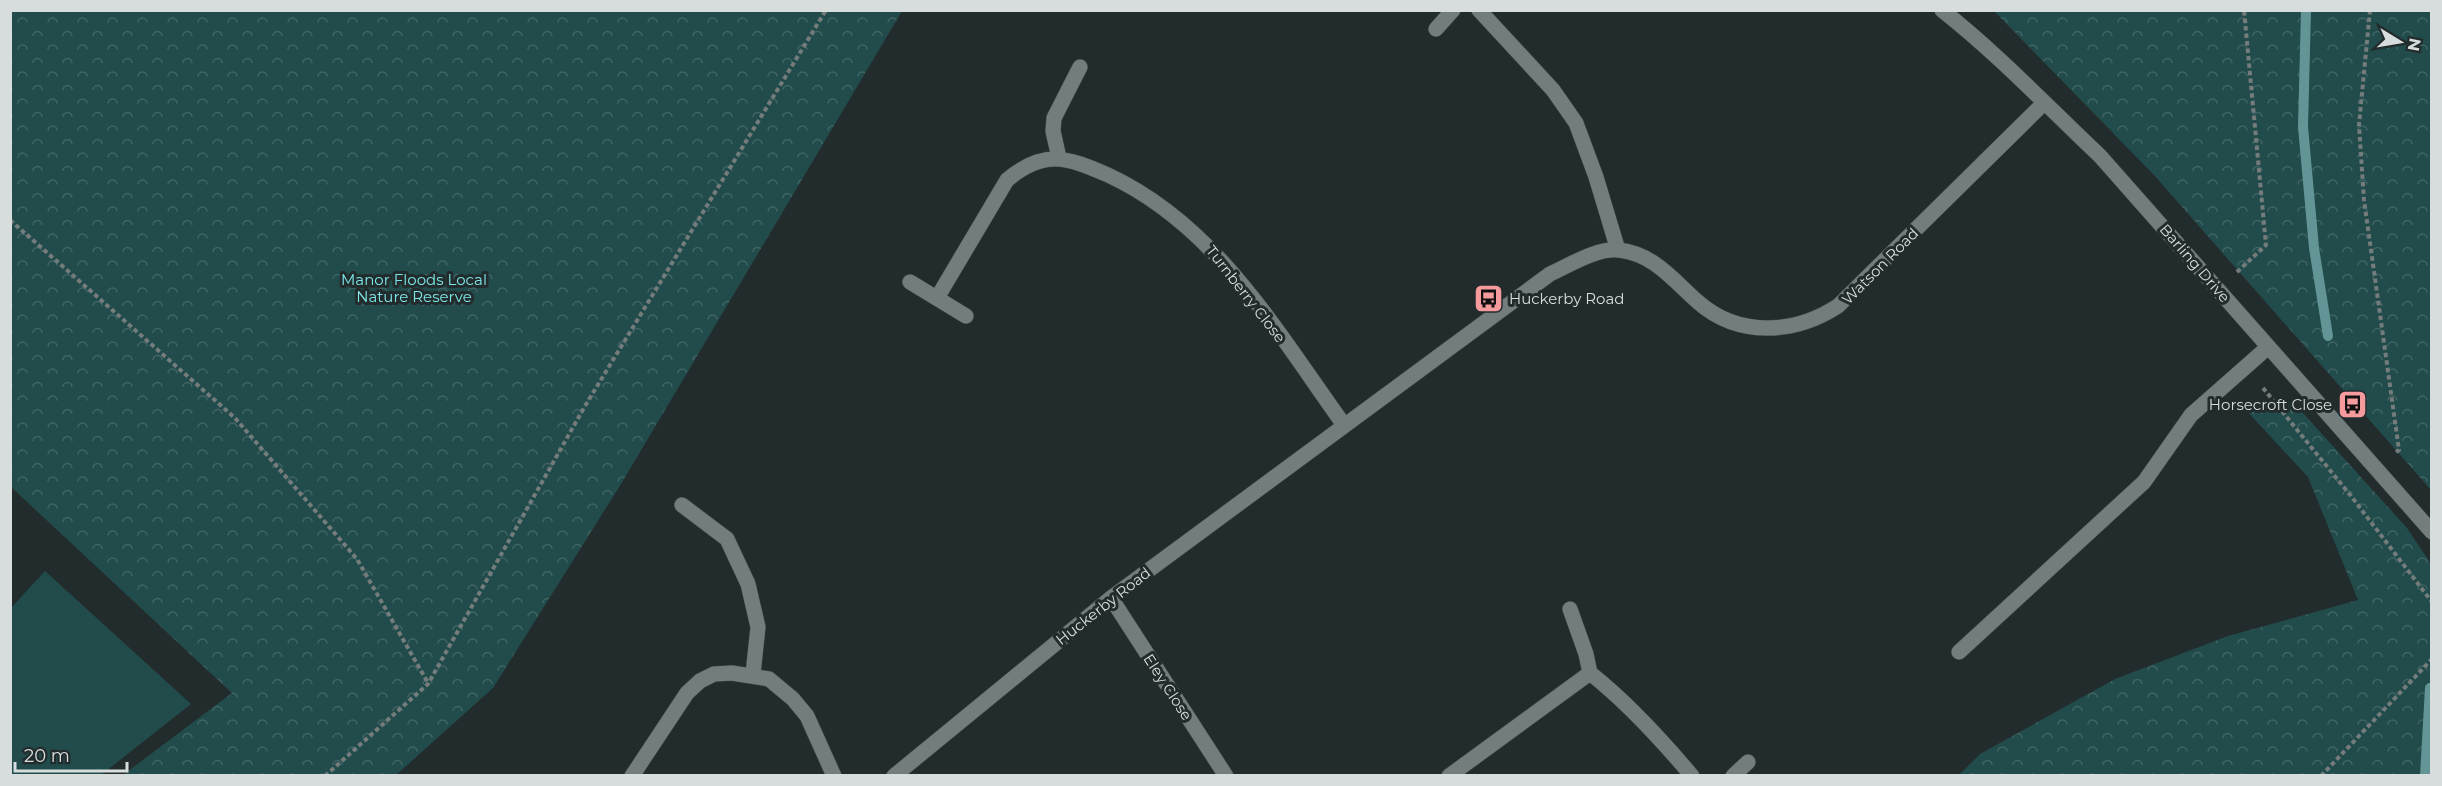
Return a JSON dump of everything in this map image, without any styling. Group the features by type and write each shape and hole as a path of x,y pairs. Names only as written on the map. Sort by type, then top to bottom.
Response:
{"street":[{"path":"1436,30 1453,10"},
{"path":"1479,10 1553,90 1576,123 1596,177 1618,250"},
{"name":"Barling Drive","path":"1942,10 2015,73 2100,156 2267,348 2432,532"},
{"path":"937,298 1007,180 1022,168 1048,157 1059,158 1053,132 1054,118 1080,67"},
{"name":"Watson Road","path":"1618,250 1644,256 1660,266 1700,304 1729,320 1764,329 1787,328 1818,319 1839,306 2044,103"},
{"name":"Turnberry Close","path":"1059,158 1094,169 1129,185 1162,207 1207,244 1246,289 1344,425"},
{"name":"Huckerby Road","path":"894,776 1111,598 1550,274 1583,259 1618,250"},
{"path":"910,282 966,316"},
{"path":"1959,652 2144,482 2191,415 2267,348"},
{"path":"682,505 727,538 748,584 759,627 753,674"},
{"name":"Eley Close","path":"1111,598 1226,776"},
{"path":"1570,609 1586,654 1590,673 1618,695 1650,726 1692,776"},
{"path":"632,776 687,693 700,681 714,675 732,673 753,674 769,679 780,687 807,716 834,776"},
{"path":"1449,776 1590,673"},
{"path":"1733,776 1748,762"}],"path":[{"path":"326,776 428,684 585,406 826,10"},
{"path":"2218,290 2266,245 2244,10"},
{"path":"2370,10 2359,125 2361,165 2399,450 2377,470"},
{"path":"10,220 235,418 357,559 428,684"},
{"path":"2246,366 2351,496 2432,602"},
{"path":"2321,776 2432,659"}],"green space":[{"name":"Manor Floods Local Nature Reserve","path":"10,11 902,11 621,484 493,688 395,776 123,775 232,693 11,487"},
{"path":"1994,11 2431,11 2431,490 2154,175"},
{"path":"2294,403 2407,528 2431,564 2431,775 1959,775 1980,754 2115,679 2228,636 2358,600 2308,477 2245,409 2267,404"},
{"path":"45,571 191,704 101,775 11,775 11,608"}],"waterway":[{"path":"2306,10 2303,127 2314,248 2328,336"},
{"path":"2425,776 2430,688"}],"place":[{"name":"Huckerby Road","path":"1488,298"},
{"name":"Horsecroft Close","path":"2353,404"}]}
